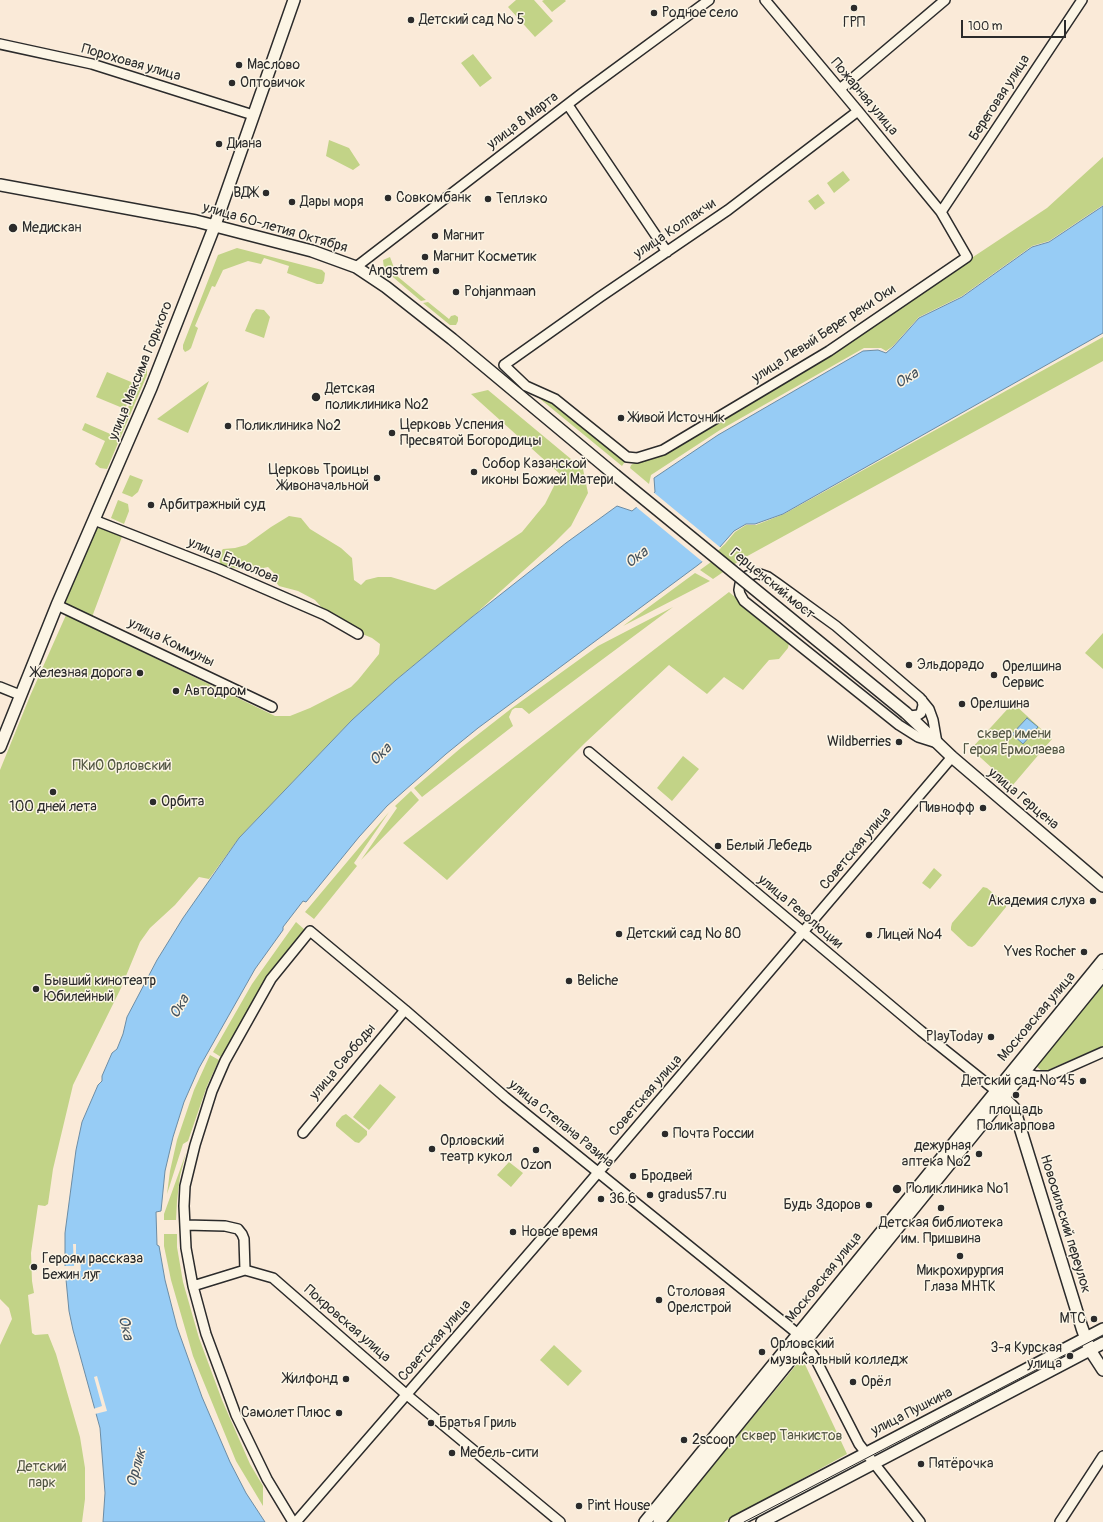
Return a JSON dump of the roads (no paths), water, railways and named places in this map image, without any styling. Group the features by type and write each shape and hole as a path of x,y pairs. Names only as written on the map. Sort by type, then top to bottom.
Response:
{"main road":[{"name":"улица Максима Горького","path":"0,747 57,606 151,388 215,225 294,0"},
{"name":"улица 60-летия Октября","path":"0,185 215,225 312,251 356,267 386,287 446,335 615,475"},
{"name":"Герценский мост","path":"615,475 908,714"},
{"name":"улица Герцена","path":"908,714 952,757 1103,886"},
{"name":"Московская улица","path":"659,1522 995,1090 1103,960"},
{"name":"Московская улица","path":"645,1522 1004,1097 1103,975"},
{"name":"Новосильский переулок","path":"995,1090 1014,1108 1090,1350"},
{"name":"улица Пушкина","path":"735,1522 1103,1329"},
{"name":"улица Пушкина","path":"762,1522 1103,1343"},
{"path":"1090,1350 1103,1370"}],"street":[{"name":"улица 8 Марта","path":"356,267 568,104 709,0"},
{"name":"Пожарная улица","path":"765,0 858,110 941,212"},
{"path":"840,89 945,0"},
{"name":"Береговая улица","path":"941,212 1082,0"},
{"name":"Пороховая улица","path":"0,44 92,64 253,115"},
{"path":"568,104 667,252"},
{"name":"улица Колпакчи","path":"504,364 728,210 858,110"},
{"name":"улица Левый Берег реки Оки","path":"504,364 526,386 555,399 627,457 637,458 663,450 829,351 967,258 941,212"},
{"name":"улица Ермолова","path":"94,520 219,569 297,602 325,615 358,634"},
{"path":"757,573 768,577 836,626 922,700 931,715 937,743 918,737 899,725 744,601 739,590 744,579 747,576 757,573"},
{"name":"улица Коммуны","path":"57,606 272,707"},
{"path":"0,687 20,695"},
{"path":"908,714 918,715 921,713 923,705 922,700"},
{"name":"улица Революции","path":"589,752 803,933 995,1090"},
{"name":"Советская улица","path":"294,1522 407,1395 598,1173 952,757"},
{"name":"улица Степана Разина","path":"185,1226 185,1186 195,1145 212,1091 243,1026 271,979 310,931 405,1010 499,1092 801,1338 815,1358 859,1444 920,1522"},
{"name":"улица Свободы","path":"303,1133 405,1010"},
{"path":"1024,1073 1042,1077 1065,1069 1103,1052"},
{"path":"193,1286 245,1270 244,1239 238,1229 225,1226 185,1226 186,1248 193,1286 206,1334 231,1404 267,1479 294,1522"},
{"name":"Покровская улица","path":"245,1270 273,1278 407,1395 560,1522"},
{"path":"1060,1522 1103,1456"}],"water":[{"path":"1103,206 1103,333 783,514 755,524 746,524 734,531 719,548 698,565 478,728 446,754 387,806 359,837 306,902 303,901 283,927 283,930 255,969 199,1068 184,1102 173,1137 165,1171 161,1211 156,1212 157,1245 159,1246 165,1280 177,1327 202,1397 230,1462 246,1493 265,1522 103,1522 105,1493 100,1428 73,1330 69,1311 65,1269 65,1233 76,1150 82,1122 98,1085 102,1081 102,1076 112,1053 117,1049 123,1034 127,1017 157,960 183,918 239,838 352,720 396,680 472,617 566,543 617,506 632,511 655,492 654,478 718,435 863,351 878,350 886,353 919,318 962,297 1032,247 1049,242"},
{"path":"1027,718 1038,727 1023,744 1012,734"}],"tram line":[{"path":"744,1522 1103,1335"}],"place":[{"name":"ГРП","path":"854,8"},
{"name":"Родное село","path":"654,13"},
{"name":"Детский сад № 5","path":"411,20"},
{"name":"Маслово","path":"239,65"},
{"name":"Оптовичок","path":"232,83"},
{"name":"Диана","path":"219,144"},
{"name":"ВДЖ","path":"266,193"},
{"name":"Совкомбанк","path":"388,198"},
{"name":"Теплэко","path":"488,199"},
{"name":"Дары моря","path":"292,202"},
{"name":"Медискан","path":"13,228"},
{"name":"Магнит","path":"435,236"},
{"name":"Магнит Косметик","path":"425,257"},
{"name":"Angstrem","path":"436,271"},
{"name":"Pohjanmaan","path":"456,292"},
{"name":"Детская поликлиника №2","path":"316,397"},
{"name":"Живой Источник","path":"621,418"},
{"name":"Поликлиника №2","path":"228,426"},
{"name":"Церковь Успения Пресвятой Богородицы","path":"392,433"},
{"name":"Собор Казанской иконы Божией Матери","path":"474,472"},
{"name":"Церковь Троицы Живоначальной","path":"377,478"},
{"name":"Арбитражный суд","path":"151,505"},
{"name":"Эльдорадо","path":"909,665"},
{"name":"Железная дорога","path":"140,673"},
{"name":"Орелшина Сервис","path":"994,675"},
{"name":"Автодром","path":"176,691"},
{"name":"Орелшина","path":"962,704"},
{"name":"Wildberries","path":"899,742"},
{"name":"100 дней лета","path":"53,792"},
{"name":"Орбита","path":"153,802"},
{"name":"Пивнофф","path":"983,808"},
{"name":"Белый Лебедь","path":"718,846"},
{"name":"Академия слуха","path":"1093,901"},
{"name":"Детский сад № 80","path":"619,934"},
{"name":"Лицей №4","path":"869,935"},
{"name":"Yves Rocher","path":"1084,952"},
{"name":"Beliche","path":"569,981"},
{"name":"Бывший кинотеатр Юбилейный","path":"36,989"},
{"name":"PlayToday","path":"991,1037"},
{"name":"Детский сад № 45","path":"1083,1081"},
{"name":"площадь Поликарпова","path":"1016,1095"},
{"name":"Почта России","path":"665,1134"},
{"name":"Орловский театр кукол","path":"432,1149"},
{"name":"Ozon","path":"536,1150"},
{"name":"дежурная аптека №2","path":"979,1154"},
{"name":"Бродвей","path":"633,1176"},
{"name":"Поликлиника №1","path":"897,1189"},
{"name":"gradus57.ru","path":"650,1195"},
{"name":"36.6","path":"601,1199"},
{"name":"Будь Здоров","path":"869,1205"},
{"name":"Детская библиотека им. Пришвина","path":"941,1208"},
{"name":"Новое время","path":"513,1232"},
{"name":"Микрохирургия Глаза МНТК","path":"960,1256"},
{"name":"Героям рассказа Бежин луг","path":"34,1267"},
{"name":"Столовая Орелстрой","path":"659,1300"},
{"name":"МТС","path":"1094,1319"},
{"name":"Орловский музыкальный колледж","path":"762,1352"},
{"name":"3-я Курская улица","path":"1070,1356"},
{"name":"Жилфонд","path":"346,1379"},
{"name":"Орёл","path":"853,1382"},
{"name":"Самолет Плюс","path":"339,1413"},
{"name":"Братья Гриль","path":"431,1423"},
{"name":"2scoop","path":"684,1440"},
{"name":"Мебель-сити","path":"452,1453"},
{"name":"Пятёрочка","path":"921,1464"},
{"name":"Pint House","path":"579,1506"}],"water label":[{"name":"Ока","path":"907,379"},
{"name":"Ока","path":"637,558"},
{"name":"Ока","path":"381,755"},
{"name":"Ока","path":"180,1007"},
{"name":"Ока","path":"125,1328"},
{"name":"Орлик","path":"137,1468"}],"park label":[{"name":"сквер имени Героя Ермолаева","path":"1014,742"},
{"name":"ПКиО Орловский","path":"122,766"},
{"name":"сквер Танкистов","path":"792,1436"},
{"name":"Детский парк","path":"42,1476"}]}
